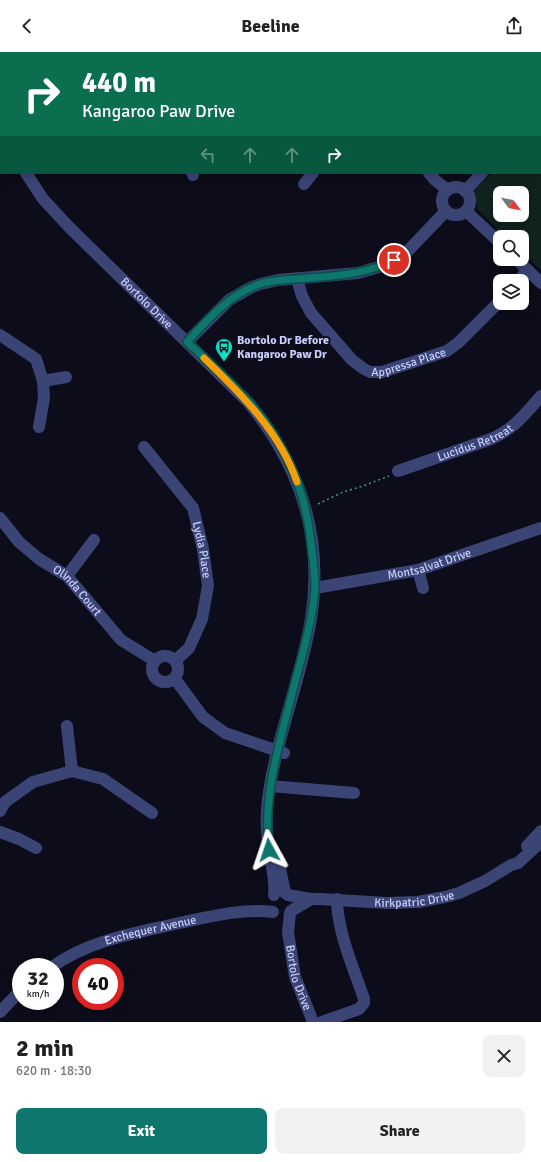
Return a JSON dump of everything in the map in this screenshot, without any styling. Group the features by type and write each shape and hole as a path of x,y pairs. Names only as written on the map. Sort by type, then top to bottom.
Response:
{"street":[{"name":"Bortolo Drive","path":"27,174 43,199 54,212 190,339"},
{"name":"Bortolo Drive","path":"36,174 51,197 190,339 248,402 270,429 296,479 306,513 311,540 318,587 318,622 281,752 274,786 268,801 267,834 278,902 288,932 295,977 313,1022"},
{"path":"304,184 312,174"},
{"path":"430,174 436,182 448,190"},
{"path":"465,191 481,174"},
{"path":"458,188 465,191 469,196 470,204 466,211 456,215 446,211 442,202 444,195 448,190 458,188"},
{"path":"190,339 219,310 238,295 260,284 278,280 358,273 382,266 405,254 446,211"},
{"path":"466,211 493,236"},
{"path":"524,266 541,283"},
{"path":"524,274 528,270"},
{"name":"Appressa Place","path":"297,279 302,296 311,313 352,360 370,372 382,372 447,351 459,342 493,308"},
{"path":"0,335 36,359 43,381 44,398 38,427"},
{"path":"43,381 66,377"},
{"name":"Lucidus Retreat","path":"398,471 491,439 505,432 515,425 541,396"},
{"name":"Lydia Place","path":"144,447 193,508 203,549 208,586 202,619 189,648 176,660"},
{"name":"Olinda Court","path":"0,518 19,542 39,559 67,576 121,640 155,661"},
{"name":"Montsalvat Drive","path":"318,587 418,570 541,528"},
{"path":"67,576 94,540"},
{"path":"418,570 423,588"},
{"path":"162,656 168,656 176,660 179,673 175,679 166,683 159,682 154,677 152,670 155,661 162,656"},
{"path":"175,679 203,717 214,725 225,732 281,752"},
{"path":"67,726 72,771"},
{"path":"0,811 4,802 33,782 72,771 103,779 152,813"},
{"path":"274,786 354,793"},
{"path":"0,832 19,839 36,848"},
{"name":"Kirkpatric Drive","path":"278,902 310,899 387,903 432,900 459,893 485,881 511,865 518,864 539,843"},
{"name":"Kirkpatric Drive","path":"511,865 514,857 527,846 539,843"},
{"path":"278,902 283,916 310,899"},
{"path":"322,1022 359,1009 364,1003 343,934 338,913 337,900"},
{"name":"Bortolo Drive","path":"278,902 292,901 293,908 290,912 288,932"},
{"name":"Exchequer Avenue","path":"64,960 89,947 119,936 200,919 254,910 278,902"},
{"path":"0,1012 12,999"}],"path":[{"path":"318,504 343,492 386,477 398,471"}],"green space":[{"path":"491,174 541,174 541,270 529,259 529,230 499,230 478,210 474,191"}],"slow traffic":[{"path":"204,358 248,402 270,429 289,463 297,482"}],"place":[{"name":"Bortolo Dr Before Kangaroo Paw Dr","path":"224,362"}],"route":[{"path":"269,850 267,821 270,786 277,751 305,643 315,588 314,563 310,533 303,501 296,479 285,455 270,429 248,402 187,342 229,300 260,284 278,280 358,273 372,270 394,260"}]}
